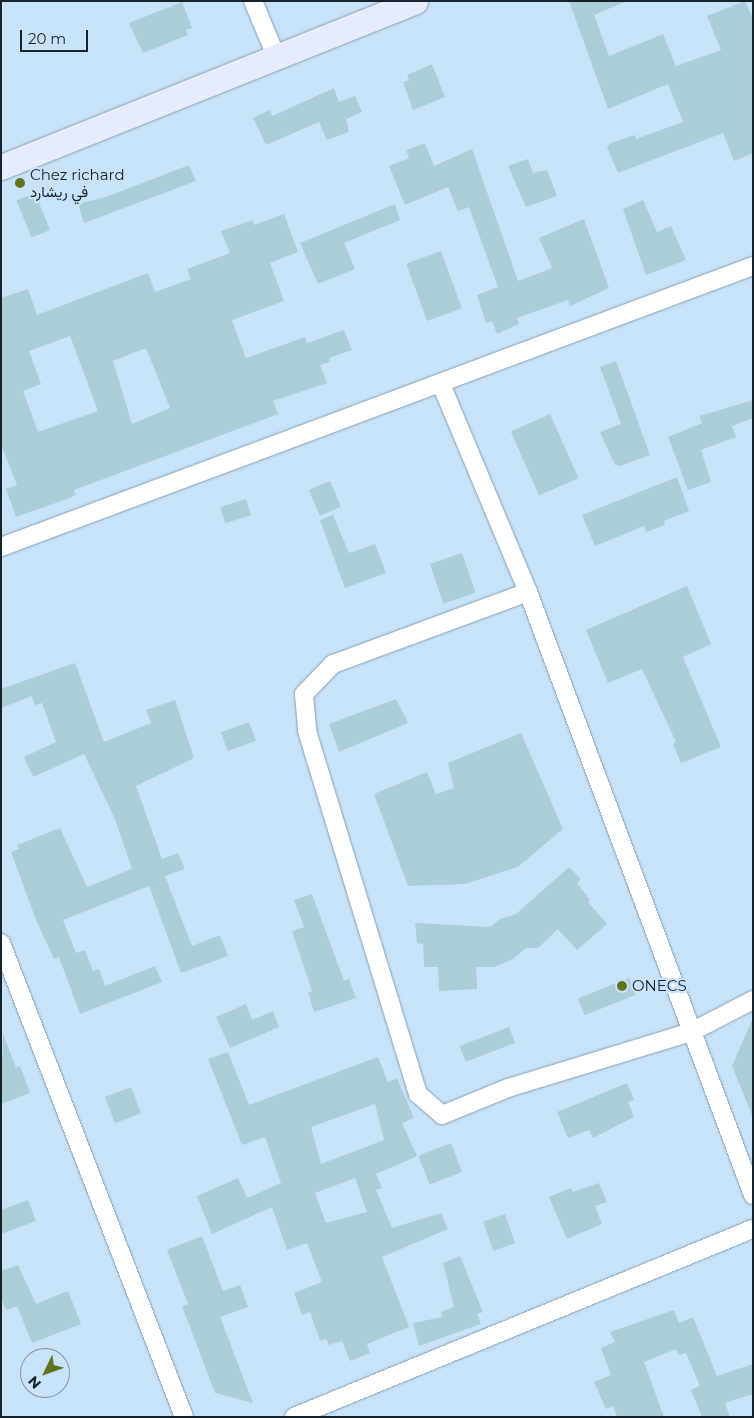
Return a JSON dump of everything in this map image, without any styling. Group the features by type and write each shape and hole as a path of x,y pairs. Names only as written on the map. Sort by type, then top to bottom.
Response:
{"street":[{"path":"253,1 276,56"},
{"path":"1,168 415,1"},
{"path":"1,547 753,266"},
{"path":"441,384 528,592 753,1195"},
{"path":"528,592 333,664 304,694 307,731 418,1094 442,1114 508,1088 691,1032 753,1000"},
{"path":"1,943 184,1417"},
{"path":"294,1417 753,1228"}],"building":[{"path":"569,1 627,1 594,15 609,56 663,34 676,66 721,50 707,16 745,1 753,19 753,153 734,161 723,133 618,173 607,147 611,143 635,135 636,139 683,122 668,84 608,109"},
{"path":"182,2 192,28 186,30 188,35 143,53 129,23"},
{"path":"432,64 445,97 413,110 403,82 409,80 407,75"},
{"path":"334,88 339,102 355,96 362,112 346,119 349,132 327,140 319,122 266,145 253,118 270,110 272,116"},
{"path":"425,143 434,166 472,149 518,281 552,268 539,238 584,219 609,288 570,306 568,300 517,318 519,324 497,334 492,321 486,323 477,295 498,287 469,207 458,211 448,187 405,205 389,166 409,158 406,150"},
{"path":"528,159 533,173 547,170 557,196 526,207 508,166"},
{"path":"189,165 196,181 84,223 78,204 106,197"},
{"path":"35,193 50,230 31,238 16,200"},
{"path":"643,200 657,232 671,226 686,260 646,275 623,209"},
{"path":"395,204 400,220 344,243 355,269 318,284 300,243"},
{"path":"284,214 298,252 270,263 284,301 232,320 246,358 305,337 307,343 344,330 352,350 329,358 330,362 320,365 327,383 273,401 278,414 74,490 76,495 16,517 6,489 17,485 1,444 1,298 28,289 37,315 148,273 155,292 191,279 187,269 230,253 221,231 253,220 254,225","holes":["70,336 98,411 38,432 23,391 41,384 29,351","146,348 170,408 132,424 113,361"]},
{"path":"441,251 462,308 427,321 406,264"},
{"path":"616,361 650,455 620,466 615,465 600,432 621,424 600,367"},
{"path":"753,400 753,418 732,426 736,437 701,450 711,482 688,490 668,437 702,423 700,416"},
{"path":"550,414 578,478 539,495 511,431"},
{"path":"677,477 689,511 664,521 665,525 646,532 644,526 595,546 582,515"},
{"path":"330,481 341,507 320,516 309,490"},
{"path":"246,499 251,515 225,523 220,507"},
{"path":"333,515 349,553 375,544 386,573 345,588 320,520"},
{"path":"462,553 476,593 444,604 430,564"},
{"path":"687,586 711,644 683,657 721,747 681,763 673,744 676,742 642,669 608,683 586,630"},
{"path":"75,663 104,742 151,723 146,710 175,700 194,758 136,786 162,859 178,853 185,869 165,876 192,946 220,935 228,956 181,973 149,886 63,920 76,953 85,950 93,971 99,969 105,986 155,966 162,982 80,1014 59,957 54,959 36,920 11,852 19,849 17,845 60,828 87,887 132,869 115,819 84,754 33,777 24,757 56,742 42,703 35,705 32,696 1,708 1,689"},
{"path":"396,699 408,723 339,752 329,724"},
{"path":"249,722 256,741 228,751 221,732"},
{"path":"521,733 563,829 518,867 465,884 408,886 374,794 427,772 436,794 454,788 448,763"},
{"path":"569,867 581,879 577,883 590,900 588,902 607,924 577,950 558,929 538,948 526,948 513,959 494,967 476,967 477,989 439,991 438,967 424,967 423,944 417,943 415,923 490,927 500,919 516,914"},
{"path":"312,894 344,981 349,979 356,998 314,1012 308,993 312,991 292,931 304,927 294,900"},
{"path":"629,978 636,995 585,1015 578,999"},
{"path":"246,1004 252,1020 273,1011 279,1027 230,1048 216,1017"},
{"path":"753,1018 753,1115 752,1115 732,1066"},
{"path":"509,1027 515,1043 466,1062 460,1046"},
{"path":"3,1034 16,1068 20,1066 30,1093 1,1104"},
{"path":"228,1052 249,1105 378,1057 388,1082 397,1078 414,1118 402,1123 417,1156 376,1174 382,1188 376,1190 392,1228 441,1213 448,1229 382,1257 409,1327 367,1344 370,1353 350,1361 342,1341 329,1345 326,1339 320,1341 310,1312 302,1315 294,1293 322,1282 307,1243 287,1250 272,1207 212,1234 197,1196 238,1178 247,1198 281,1183 265,1137 242,1145 208,1059","holes":["375,1104 384,1140 321,1164 311,1127","355,1178 367,1212 326,1223 315,1193"]},
{"path":"627,1083 634,1100 628,1102 634,1117 593,1138 589,1130 568,1138 557,1112"},
{"path":"131,1087 141,1113 115,1123 105,1097"},
{"path":"451,1143 462,1172 429,1184 418,1156"},
{"path":"599,1183 607,1202 595,1206 602,1224 567,1239 549,1197 571,1188 573,1192"},
{"path":"28,1200 36,1221 1,1234 1,1210"},
{"path":"505,1214 515,1243 493,1251 483,1221"},
{"path":"202,1236 223,1291 240,1285 248,1307 220,1317 253,1403 215,1393 182,1306 188,1304 167,1250"},
{"path":"460,1256 483,1312 477,1314 481,1324 419,1346 413,1323 443,1317 441,1312 454,1307 443,1263"},
{"path":"18,1265 36,1304 68,1291 81,1324 32,1343 17,1306 6,1310 1,1298 1,1271"},
{"path":"674,1310 679,1323 693,1317 717,1376 753,1364 753,1394 725,1403 730,1417 702,1417 691,1390 700,1386 686,1353 679,1355 676,1349 644,1362 664,1417 617,1417 613,1406 606,1409 594,1382 611,1375 601,1348 615,1342 610,1332"}],"place":[{"name":"Chez richard في ريشارد","path":"20,183"},
{"name":"ONECS","path":"622,986"}]}
